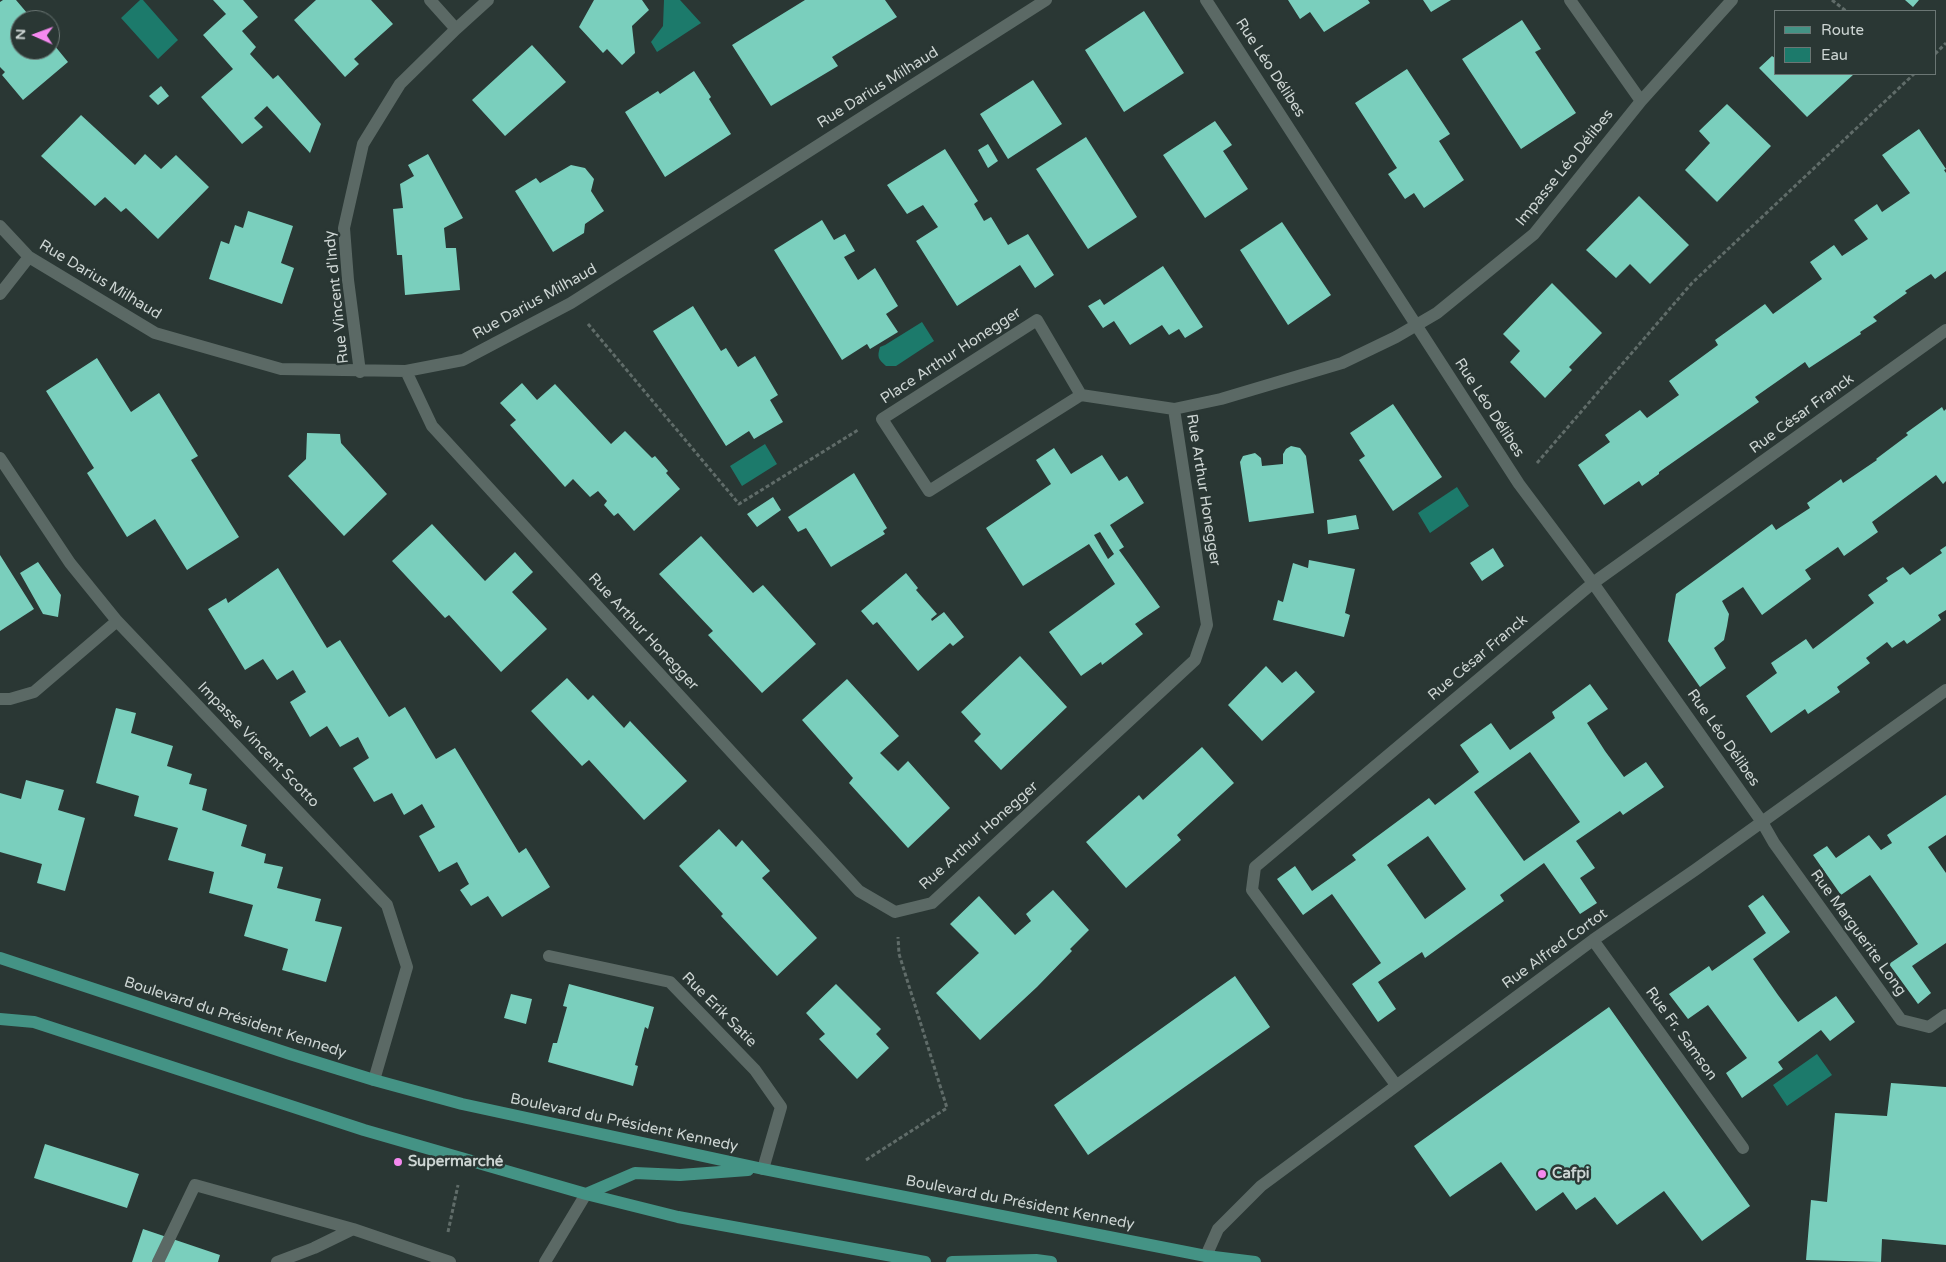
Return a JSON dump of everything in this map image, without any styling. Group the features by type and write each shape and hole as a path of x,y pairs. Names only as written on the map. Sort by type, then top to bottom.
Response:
{"main road":[{"name":"Boulevard du Président Kennedy","path":"0,958 374,1080 469,1106 764,1169 1205,1259 1255,1262"},
{"path":"0,1019 34,1022 364,1130 586,1194 678,1217 924,1262"},
{"path":"586,1194 635,1174 680,1174 764,1169"},
{"path":"952,1262 1036,1260 1051,1262"}],"street":[{"path":"430,0 456,29"},
{"name":"Rue Vincent d'Indy","path":"360,372 349,289 344,228 363,144 400,84 488,0"},
{"name":"Rue Darius Milhaud","path":"0,226 29,258 155,333 281,369 360,372 406,371 463,360 571,303 1046,0"},
{"name":"Rue Léo Délibes","path":"1206,0 1519,484 1593,583 1762,822"},
{"path":"1570,0 1641,101"},
{"name":"Impasse Léo Délibes","path":"1415,324 1437,313 1534,234 1641,101 1732,0"},
{"path":"0,294 29,258"},
{"name":"Place Arthur Honegger","path":"1037,320 1081,395 928,491 882,420 1037,320"},
{"name":"Rue Arthur Honegger","path":"406,371 432,426 860,891 895,912 932,903 1195,660 1207,625 1174,409 1221,399 1342,363 1396,337 1415,324"},
{"name":"Rue César Franck","path":"1396,1085 1252,890 1255,867 1593,583 1946,330"},
{"path":"1081,395 1174,409"},
{"name":"Impasse Vincent Scotto","path":"0,458 70,563 117,621 387,905 407,967 374,1080"},
{"path":"0,699 10,699 34,692 117,621"},
{"name":"Rue Alfred Cortot","path":"1205,1259 1218,1229 1262,1186 1593,940 1946,690"},
{"name":"Rue Marguerite Long","path":"1762,822 1774,843 1901,1020 1929,1027 1946,1014"},
{"name":"Rue Fr. Samson","path":"1593,940 1743,1148"},
{"name":"Rue Erik Satie","path":"549,956 670,982 755,1070 781,1107 764,1169"},
{"path":"158,1262 195,1185 353,1230 446,1261"},
{"path":"545,1262 586,1194"},
{"path":"277,1262 353,1230"}],"path":[{"path":"1832,0 1845,10"},
{"path":"1936,53 1946,43"},
{"path":"1519,484 1692,283 1913,75"},
{"path":"571,303 739,504 857,430 882,420"},
{"path":"861,1163 947,1108 899,954 895,912"},
{"path":"446,1261 459,1185 441,1179 448,1153"}],"water":[{"path":"140,0 143,0 178,40 158,59 121,18"},
{"path":"664,0 680,0 701,23 657,52 651,42 663,26"},
{"path":"922,322 934,341 896,366 886,366 879,358 880,347"},
{"path":"765,444 777,464 742,486 730,466"},
{"path":"1457,487 1469,506 1430,533 1418,513"},
{"path":"1817,1054 1832,1075 1787,1106 1773,1085"}],"building":[{"path":"3,0 16,0 24,10 10,10 10,60 60,60 60,52 68,62 23,100 2,75 5,72 0,67 0,2"},
{"path":"213,0 243,0 258,17 242,31 256,47 250,54 273,79 278,75 321,124 310,153 267,106 254,118 263,127 242,144 201,97 233,69 203,35 226,14"},
{"path":"316,0 371,0 393,24 354,59 359,64 345,77 294,20"},
{"path":"594,0 642,0 649,10 632,26 635,53 622,65 607,49 603,53 579,27"},
{"path":"805,0 885,0 897,17 832,57 838,66 771,106 732,45"},
{"path":"1288,0 1368,0 1370,3 1324,32 1310,12 1300,19"},
{"path":"1423,0 1451,0 1431,12"},
{"path":"1905,0 1919,0 1913,7"},
{"path":"1144,11 1184,73 1124,112 1085,50"},
{"path":"1522,20 1541,49 1535,52 1576,113 1521,149 1462,59"},
{"path":"532,45 566,82 505,136 472,100"},
{"path":"1772,56 1774,57 1774,75 1853,75 1807,117 1759,68"},
{"path":"1407,69 1450,134 1439,141 1464,180 1424,208 1414,193 1405,199 1388,174 1397,168 1355,103"},
{"path":"694,71 731,134 665,177 625,112 658,91 660,94"},
{"path":"1033,80 1062,124 1008,159 980,114"},
{"path":"161,86 169,96 158,105 149,96"},
{"path":"1727,104 1771,146 1717,202 1685,170 1710,143 1699,131"},
{"path":"81,115 135,165 145,154 161,169 176,155 209,187 158,239 126,208 121,212 105,197 95,206 41,156"},
{"path":"1215,121 1232,145 1223,151 1248,189 1205,218 1163,155"},
{"path":"1919,129 1946,169 1944,170 1946,173 1946,271 1935,279 1931,274 1905,291 1907,293 1873,317 1877,321 1860,332 1861,334 1809,368 1805,362 1755,397 1759,402 1659,472 1659,474 1642,486 1639,481 1604,505 1578,465 1610,442 1605,435 1640,410 1647,418 1679,395 1669,381 1718,345 1715,340 1765,304 1773,314 1822,279 1810,262 1834,245 1842,256 1868,239 1854,220 1877,204 1882,212 1910,193 1882,155"},
{"path":"1086,137 1137,217 1088,249 1036,169"},
{"path":"988,144 998,161 988,168 978,150"},
{"path":"945,149 978,201 974,204 984,221 991,217 1008,245 1028,234 1054,275 1035,288 1020,265 957,306 916,241 938,227 923,205 907,214 887,185"},
{"path":"428,154 463,218 444,228 446,248 456,248 460,290 405,295 402,255 397,255 393,209 403,208 400,184 414,176 408,165"},
{"path":"571,165 585,168 594,179 591,191 604,211 585,224 584,233 553,252 515,191 536,178 540,183"},
{"path":"1639,196 1689,245 1650,284 1630,264 1616,278 1586,250"},
{"path":"248,211 293,226 281,263 294,268 282,304 209,279 221,241 229,244 235,225 243,228"},
{"path":"822,220 834,240 845,234 855,251 844,257 858,280 875,268 898,306 886,314 898,332 870,349 867,344 842,360 774,250"},
{"path":"1282,222 1331,295 1288,325 1240,250"},
{"path":"1163,266 1203,327 1185,338 1179,329 1169,335 1162,325 1130,345 1114,321 1103,328 1088,306 1100,299 1104,305"},
{"path":"1552,283 1602,333 1569,367 1572,370 1545,398 1510,362 1520,351 1503,334"},
{"path":"693,306 721,351 726,348 738,367 755,356 778,395 770,400 783,422 754,439 749,431 726,446 653,331"},
{"path":"97,358 131,412 159,393 198,456 191,460 239,537 187,570 155,519 127,537 87,473 94,468 46,391"},
{"path":"522,383 537,400 555,384 611,444 625,431 652,458 655,456 680,489 634,531 618,513 614,516 604,505 607,501 598,491 590,497 573,479 565,487 510,425 516,420 500,403"},
{"path":"1393,404 1442,477 1393,511 1359,460 1365,456 1350,433"},
{"path":"1942,407 1944,411 1946,409 1946,481 1943,484 1936,475 1872,522 1878,532 1844,556 1838,547 1805,570 1811,579 1762,615 1743,587 1722,601 1729,614 1727,626 1724,640 1714,648 1726,668 1700,687 1668,641 1676,594 1772,524 1776,530 1810,508 1807,503 1841,479 1843,483 1877,460 1908,435 1906,433"},
{"path":"307,433 340,434 341,443 387,494 344,536 288,476 306,459"},
{"path":"1291,446 1300,448 1306,456 1314,513 1249,522 1240,462 1243,456 1255,453 1261,458 1262,466 1283,464 1283,454"},
{"path":"1054,448 1071,474 1102,455 1119,481 1127,476 1144,503 1110,525 1124,547 1119,550 1160,607 1135,624 1143,634 1102,665 1101,662 1081,676 1049,632 1115,584 1089,544 1023,586 986,528 1051,484 1036,460","holes":["1100,532 1114,554 1108,559 1094,535"]},
{"path":"854,473 887,528 883,531 885,534 831,567 806,528 798,532 788,517"},
{"path":"773,497 781,510 757,527 747,514"},
{"path":"1356,515 1359,529 1328,534 1327,520"},
{"path":"432,524 485,581 515,552 533,572 512,592 547,629 501,672 449,615 445,618 392,561"},
{"path":"701,536 753,593 763,585 816,644 762,693 708,635 713,631 659,574"},
{"path":"1946,546 1946,610 1938,615 1941,620 1907,644 1904,640 1892,648 1887,642 1866,658 1870,663 1837,687 1840,692 1808,714 1805,709 1771,733 1746,696 1777,673 1771,663 1806,639 1813,649 1874,603 1868,595 1888,581 1886,578 1903,567 1910,575 1942,553 1940,550"},
{"path":"1493,548 1504,566 1482,581 1470,563"},
{"path":"0,555 34,609 0,631"},
{"path":"1309,560 1355,569 1345,613 1350,615 1344,637 1273,620 1278,600 1283,602 1293,563 1308,568"},
{"path":"38,562 61,595 58,617 43,614 20,573"},
{"path":"278,568 327,648 340,640 389,717 405,707 436,759 455,748 519,853 526,848 550,887 502,917 488,896 471,906 460,890 469,884 457,862 439,872 419,836 435,827 422,804 404,815 392,793 374,802 353,768 369,758 358,737 340,747 327,726 310,737 290,702 306,692 293,670 277,680 263,659 245,670 208,609 226,598 228,603"},
{"path":"906,573 918,588 916,590 937,614 931,619 932,621 944,612 964,637 953,646 950,643 918,671 877,622 873,625 861,611"},
{"path":"1020,656 1067,707 1001,770 974,741 981,734 961,712"},
{"path":"1266,666 1282,683 1296,671 1315,692 1262,741 1228,705"},
{"path":"567,678 588,700 593,695 624,728 630,721 687,781 644,820 589,760 582,766 531,711"},
{"path":"847,679 899,736 880,753 898,771 908,761 950,808 908,848 849,783 853,778 802,720"},
{"path":"1590,684 1608,709 1587,723 1605,751 1624,777 1646,762 1664,787 1623,815 1620,811 1576,841 1595,868 1580,878 1597,903 1580,914 1544,863 1500,895 1504,901 1425,958 1422,952 1378,982 1396,1009 1378,1022 1352,984 1381,963 1332,894 1303,915 1277,879 1295,866 1312,891 1356,860 1352,855 1429,798 1435,805 1479,772 1460,745 1491,723 1510,750 1555,718 1552,712","holes":["1530,752 1580,822 1524,861 1474,792","1428,836 1466,889 1425,919 1387,865"]},
{"path":"116,708 136,713 131,733 173,746 167,766 192,774 189,784 207,789 202,810 247,825 241,846 266,854 264,863 283,867 277,888 321,899 315,921 342,927 326,982 282,970 288,949 244,936 253,905 209,893 214,872 168,860 178,828 134,816 139,796 96,783"},
{"path":"1202,747 1234,783 1177,835 1181,840 1126,888 1086,842 1139,795 1143,800"},
{"path":"26,780 64,790 58,810 85,818 65,891 37,883 42,864 0,852 0,793 21,799"},
{"path":"1946,795 1946,835 1928,847 1946,873 1946,943 1912,966 1931,993 1918,1004 1889,964 1918,944 1894,909 1870,875 1841,895 1813,855 1827,846 1836,858 1869,835 1881,850 1892,843 1887,835"},
{"path":"719,829 736,847 742,840 770,871 762,878 817,938 777,976 721,916 723,914 679,866"},
{"path":"1053,890 1089,930 1070,949 1072,951 1037,987 980,1040 936,993 979,953 950,924 979,896 1015,935 1031,921 1026,914"},
{"path":"1763,895 1790,932 1753,959 1778,995 1798,1022 1836,996 1855,1022 1830,1041 1821,1030 1778,1062 1783,1069 1742,1098 1726,1073 1747,1058 1708,1005 1688,1019 1669,994 1709,966 1712,971 1766,933 1748,906"},
{"path":"1235,976 1270,1027 1088,1155 1054,1105"},
{"path":"569,984 654,1007 648,1029 645,1027 635,1065 638,1066 633,1086 548,1062 553,1043 557,1043 567,1007 563,1006"},
{"path":"836,984 881,1029 876,1034 889,1048 857,1079 819,1039 825,1034 806,1013"},
{"path":"511,994 532,999 526,1024 504,1018"},
{"path":"1609,1007 1750,1206 1702,1241 1664,1191 1617,1225 1595,1197 1576,1210 1563,1192 1536,1211 1501,1162 1450,1197 1414,1146"},
{"path":"1891,1083 1946,1087 1946,1245 1882,1239 1881,1262 1806,1260 1811,1200 1827,1202 1835,1113 1887,1116"},
{"path":"45,1144 139,1174 127,1208 34,1178"},
{"path":"143,1229 220,1255 218,1262 132,1262"}],"place":[{"name":"Supermarché","path":"398,1162"},
{"name":"Cafpi","path":"1542,1174"}]}
